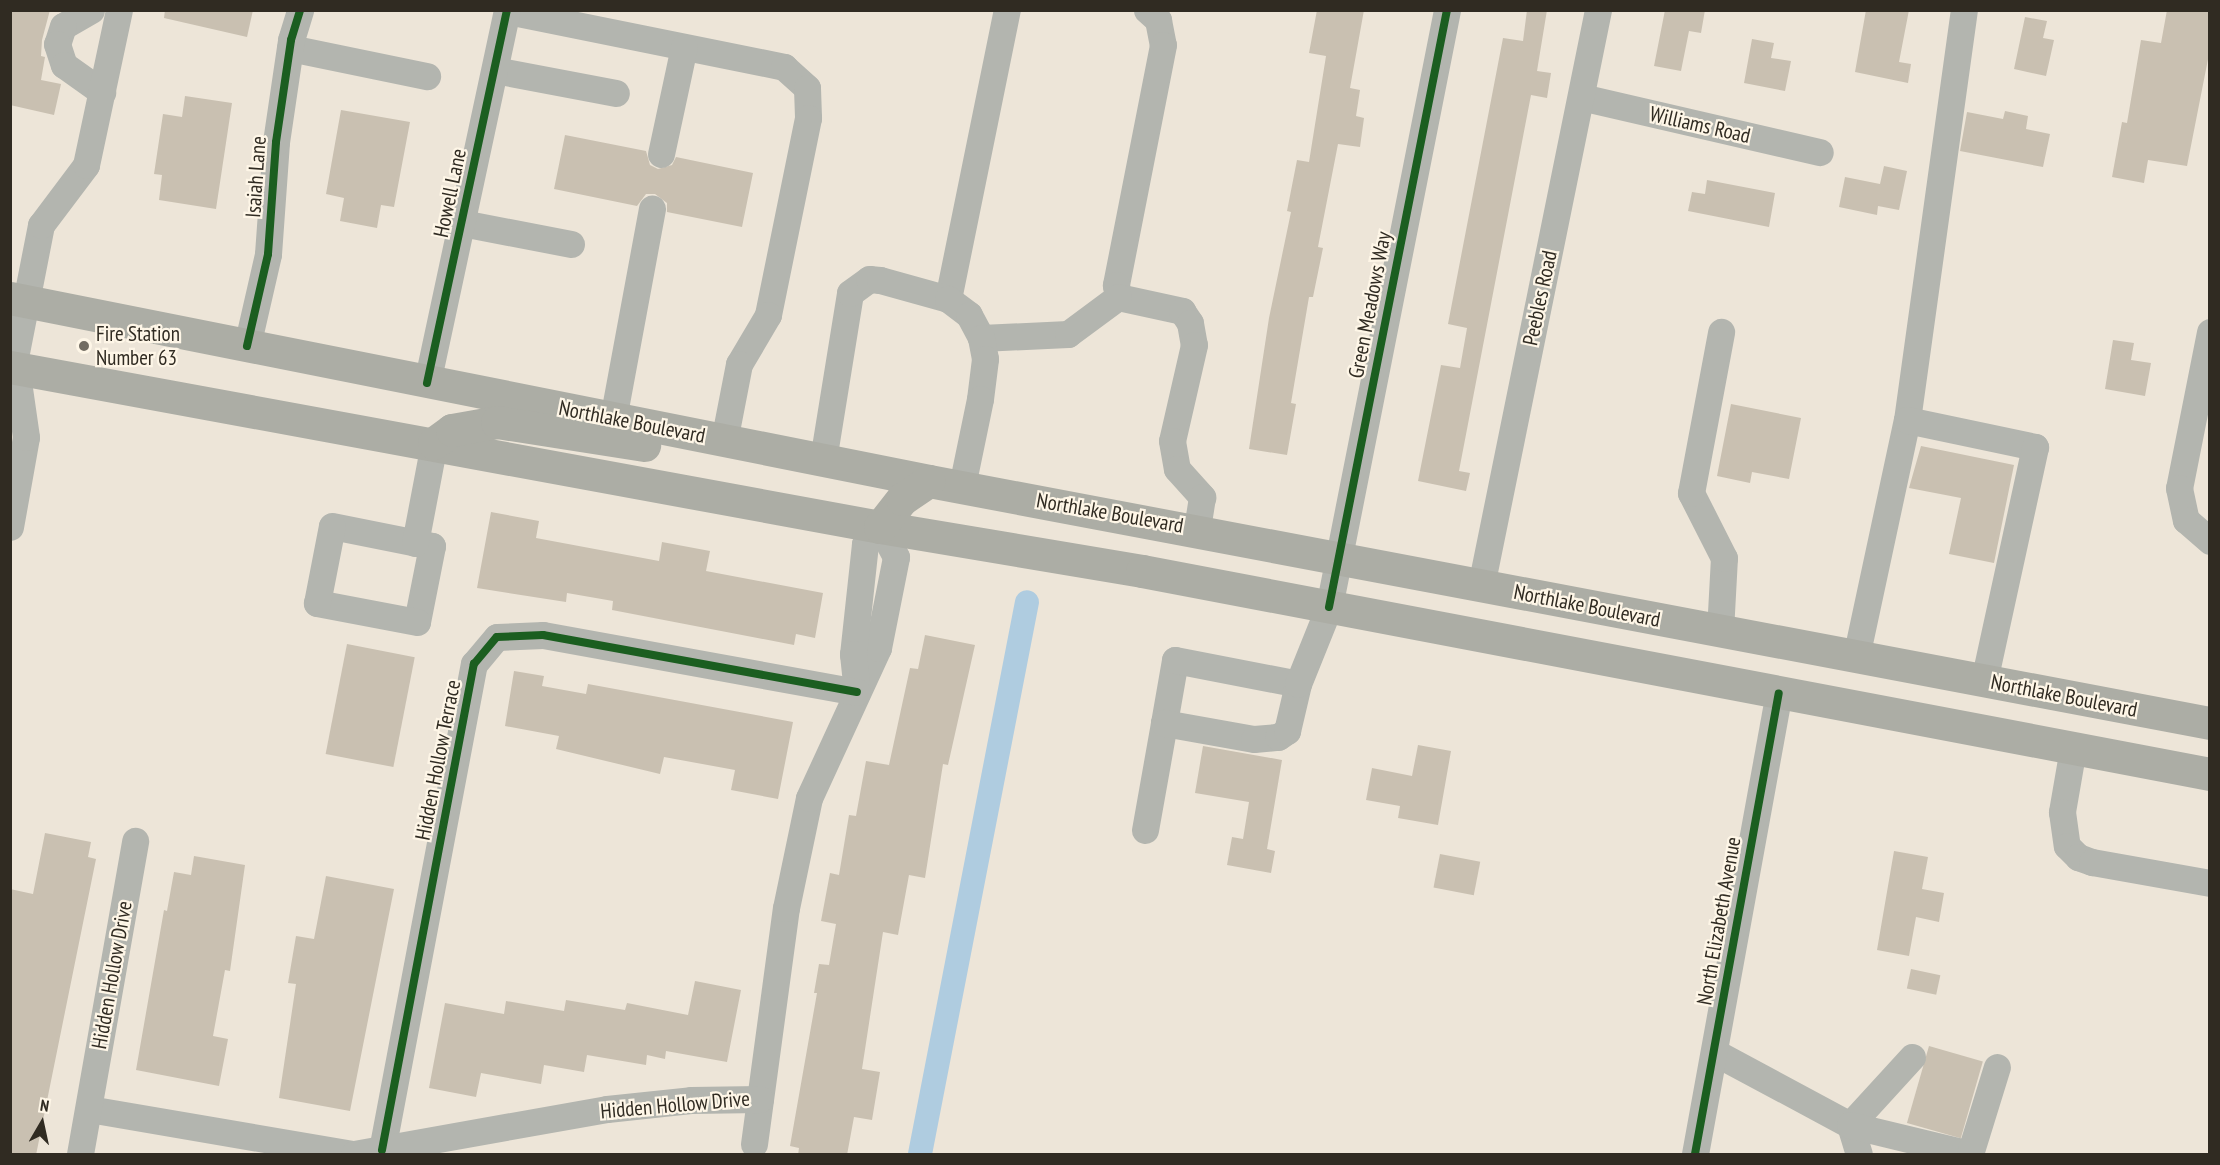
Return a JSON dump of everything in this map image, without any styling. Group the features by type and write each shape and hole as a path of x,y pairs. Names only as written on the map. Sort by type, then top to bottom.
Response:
{"main road":[{"name":"Northlake Boulevard","path":"19,300 823,460 1339,555 1481,586 2210,723"},
{"path":"12,372 434,443 880,527 1142,571 1779,694 2210,774"},
{"path":"434,443 452,430 497,422 612,442 682,448 720,440"},
{"path":"880,527 902,499 929,480"}],"street":[{"path":"91,10 63,26 57,44 64,65 102,92"},
{"path":"10,527 26,437 12,372 19,300 41,225 86,165 119,10"},
{"name":"Isaiah Lane","path":"247,346 268,254 276,142 290,48 300,10"},
{"path":"948,299 1007,10"},
{"path":"1118,297 1117,275 1163,45 1158,20 1147,10"},
{"name":"Green Meadows Way","path":"1164,723 1254,739 1278,737 1287,731 1298,684 1329,607 1447,10"},
{"name":"Peebles Road","path":"1481,586 1598,10"},
{"path":"1856,657 1907,420 1964,10"},
{"path":"507,11 784,67 807,88 808,118 768,315 739,364 720,440"},
{"name":"Howell Lane","path":"427,382 507,11"},
{"path":"662,154 684,47"},
{"path":"290,48 427,76"},
{"path":"495,70 616,93"},
{"name":"Williams Road","path":"1581,97 1820,152"},
{"path":"613,419 652,209"},
{"path":"462,223 571,244"},
{"path":"823,460 850,293 869,279 880,280 948,299 969,315 981,338 985,359 980,399 962,486"},
{"path":"981,338 1068,334 1118,297 1182,311 1190,323 1194,345 1172,441 1177,469 1202,497 1197,529"},
{"path":"1720,631 1724,558 1691,493 1721,332"},
{"path":"2210,332 2179,488 2179,504 2186,520 2210,542"},
{"path":"1907,420 2035,447 1984,681"},
{"path":"415,543 434,443"},
{"path":"332,526 415,543 432,546 417,622 317,603 332,526"},
{"name":"Hidden Hollow Drive","path":"89,1109 353,1155 607,1109 691,1100 760,1099 786,908 809,798 878,648 896,557 880,527"},
{"name":"Hidden Hollow Terrace","path":"382,1150 474,664 498,637 543,635 857,692"},
{"path":"1144,830 1175,660 1298,684"},
{"name":"North Elizabeth Avenue","path":"1695,1155 1779,694"},
{"path":"2073,748 2062,812 2067,846 2078,857 2092,862 2210,883"},
{"name":"Hidden Hollow Drive","path":"80,1155 135,841"},
{"path":"1714,1052 1850,1125 1970,1154 1997,1067"},
{"path":"1850,1125 1912,1057"},
{"path":"754,1144 760,1099"},
{"path":"1850,1125 1859,1155"}],"building":[{"path":"10,10 50,10 42,40 41,56 45,57 41,80 61,84 54,115 10,105"},
{"path":"165,10 253,10 247,37 164,18"},
{"path":"1317,10 1364,10 1350,88 1360,90 1356,116 1364,118 1360,147 1338,144 1318,247 1323,248 1313,297 1309,297 1291,403 1296,404 1287,455 1249,449 1269,318 1291,212 1287,211 1297,160 1309,162 1326,56 1309,53"},
{"path":"1527,10 1547,10 1537,71 1551,73 1547,98 1531,95 1459,471 1470,473 1466,491 1418,481 1441,365 1460,368 1467,328 1448,324 1503,38 1523,41"},
{"path":"1665,10 1705,10 1701,33 1689,31 1681,71 1654,66"},
{"path":"1866,10 1909,10 1899,62 1911,64 1908,83 1855,72"},
{"path":"2167,10 2210,10 2210,49 2187,166 2148,160 2144,183 2112,177 2122,122 2127,123 2141,40 2161,43"},
{"path":"2025,17 2047,21 2043,38 2054,40 2046,76 2014,69"},
{"path":"1752,39 1774,43 1771,58 1791,61 1785,91 1744,83"},
{"path":"185,96 232,103 216,209 159,200 162,175 154,174 163,114 182,117"},
{"path":"341,110 410,122 394,207 381,205 377,228 340,221 344,198 326,194"},
{"path":"2005,111 2028,116 2026,129 2050,134 2043,167 1960,151 1967,112 2003,119"},
{"path":"565,135 646,151 650,165 658,169 672,165 676,157 753,173 742,227 667,212 667,203 655,194 646,194 637,206 554,189"},
{"path":"1884,166 1907,171 1899,210 1878,206 1877,215 1839,207 1845,177 1880,184"},
{"path":"1707,180 1775,193 1769,227 1688,211 1692,192 1705,194"},
{"path":"2113,340 2134,343 2131,360 2151,363 2145,396 2105,389"},
{"path":"1731,404 1801,418 1789,479 1752,472 1750,483 1717,476"},
{"path":"1921,446 2014,465 1994,563 1949,554 1961,498 1909,488"},
{"path":"491,512 539,521 536,538 659,561 662,542 710,551 706,571 823,593 815,638 796,634 794,645 612,610 613,601 567,593 566,602 477,588"},
{"path":"925,635 975,645 948,765 943,764 925,878 909,875 898,935 883,932 862,1069 880,1072 872,1120 854,1117 847,1155 798,1155 799,1148 790,1146 817,993 814,993 819,964 829,965 836,924 821,921 830,873 839,875 849,815 856,816 866,761 889,765 910,668 918,669"},
{"path":"347,644 415,657 393,767 326,754"},
{"path":"514,671 544,676 542,686 586,694 588,684 793,722 778,799 731,790 735,770 664,757 660,774 556,749 559,736 505,726"},
{"path":"1418,745 1451,751 1438,825 1398,818 1400,806 1366,800 1372,768 1412,776"},
{"path":"1203,746 1282,760 1267,849 1275,851 1271,873 1227,865 1232,837 1243,839 1249,802 1195,793"},
{"path":"45,833 91,842 88,857 96,859 36,1155 10,1155 10,889 33,894"},
{"path":"1894,851 1928,857 1922,889 1944,893 1939,922 1916,917 1909,956 1877,950"},
{"path":"1440,854 1480,862 1474,895 1434,887"},
{"path":"194,856 245,865 230,971 225,970 213,1036 228,1039 219,1086 136,1070 164,910 167,911 174,872 191,875"},
{"path":"326,876 394,889 350,1111 279,1098 296,984 288,983 296,936 314,939"},
{"path":"1911,969 1940,975 1936,995 1907,989"},
{"path":"695,981 741,990 727,1062 666,1051 665,1059 647,1055 646,1065 587,1055 584,1072 544,1065 541,1084 481,1073 476,1097 429,1088 445,1003 504,1014 506,1001 564,1011 566,1000 625,1010 627,1003 688,1015"},
{"path":"1929,1046 1983,1061 1961,1138 1907,1123"}],"waterway":[{"path":"920,1154 1027,602"}],"cycle path":[{"path":"247,346 268,254 276,142 291,40 300,10"},
{"path":"427,383 507,10"},
{"path":"1329,607 1447,10"},
{"path":"382,1150 474,664 497,637 543,635 857,692"},
{"path":"1695,1154 1779,694"}],"place":[{"name":"Fire Station Number 63","path":"84,346"}]}
